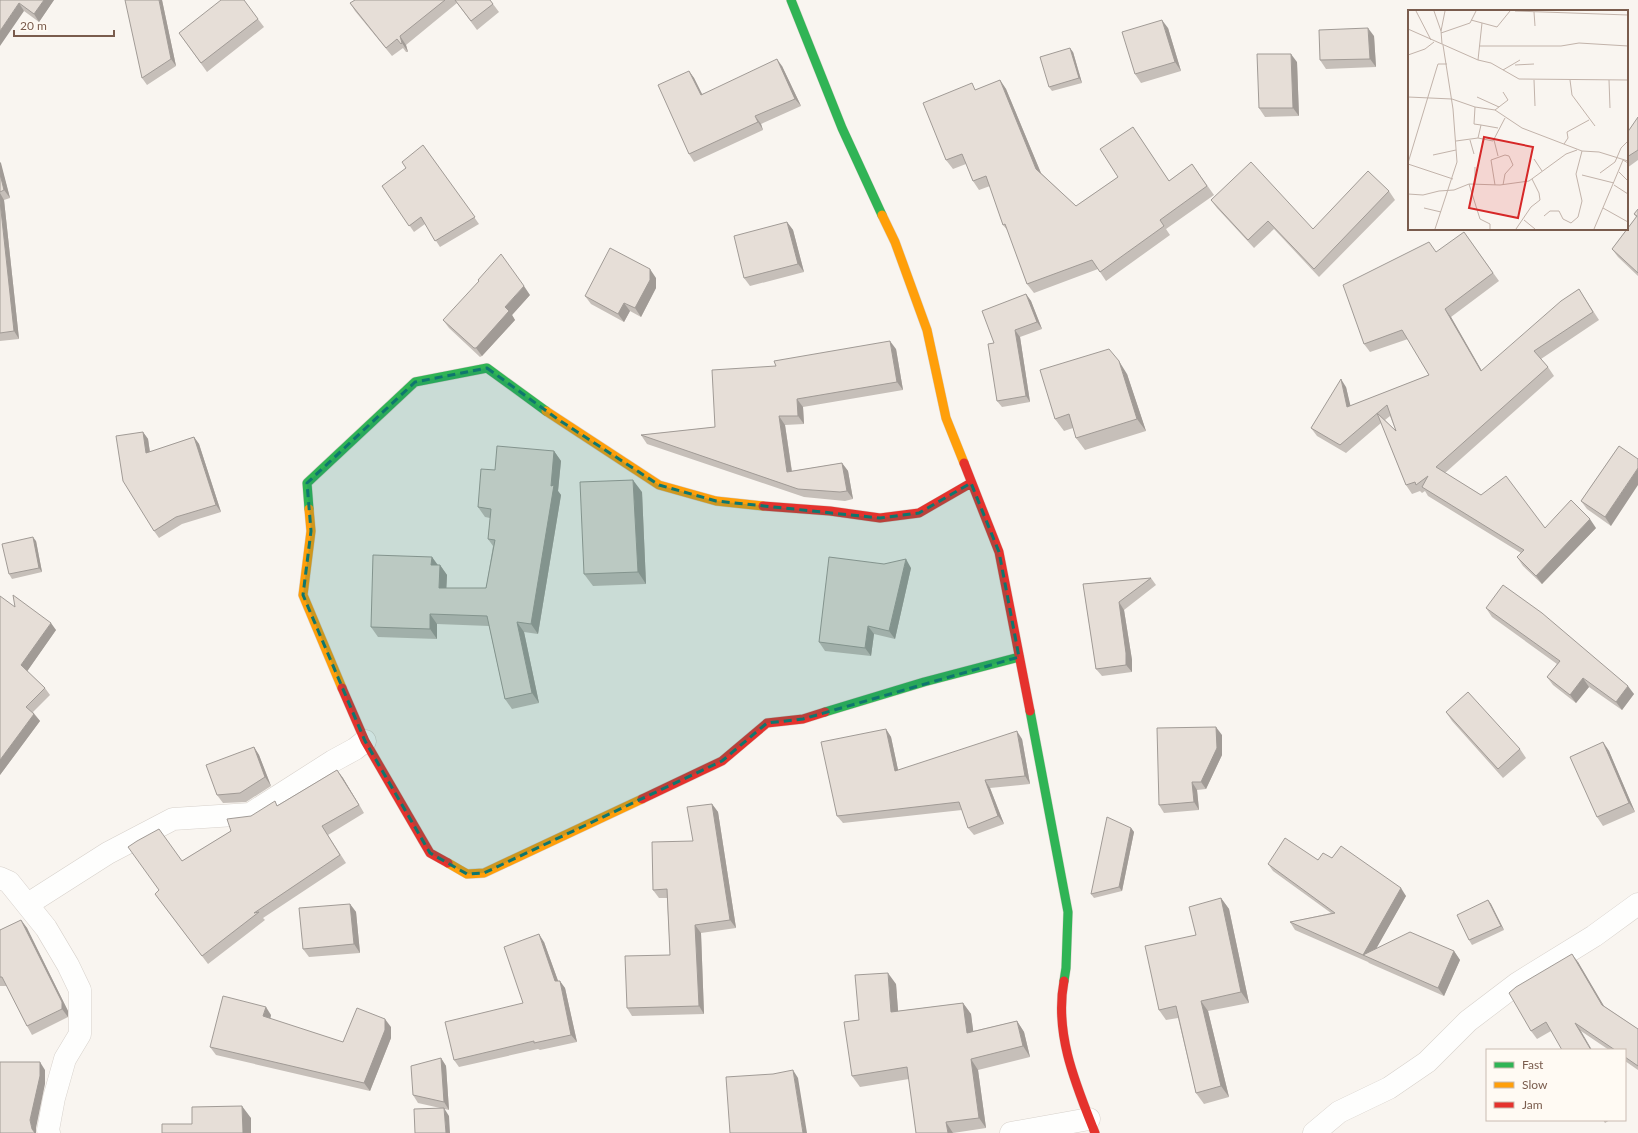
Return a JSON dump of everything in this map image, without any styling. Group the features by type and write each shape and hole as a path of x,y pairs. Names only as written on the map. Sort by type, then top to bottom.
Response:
{"street":[{"path":"791,0 842,128 895,242 927,330 946,418 999,552 1068,912 1066,968 1061,996 1063,1038 1078,1089 1092,1126 1010,1133"},
{"path":"971,483 919,513 880,518 830,511 776,508 716,501 659,485 559,420 487,368 415,382 306,483 311,531 303,595 365,741 430,853 467,874 484,873 722,761 767,723 803,719 924,682 1019,657"},
{"path":"28,904 108,853 173,819 250,814 333,761 355,749 365,741"},
{"path":"0,878 9,882 46,928 68,965 80,990 80,1034 65,1059 54,1098 48,1133"},
{"path":"1314,1133 1339,1112 1389,1088 1427,1062 1468,1021 1518,983 1594,936 1638,904"}],"highlighted area":[{"path":"487,368 559,420 659,485 716,501 880,518 919,513 971,483 999,552 1019,657 803,719 767,723 722,761 484,873 467,874 430,853 365,741 303,595 311,531 307,483 415,382"}],"building":[{"path":"0,0 44,0 34,14 19,3 0,31"},
{"path":"125,0 159,0 171,59 142,78"},
{"path":"221,0 244,0 258,19 201,63 179,33"},
{"path":"355,0 445,0 400,36 401,44 397,39 386,48 350,3"},
{"path":"455,0 490,0 493,4 471,21"},
{"path":"1162,20 1175,62 1135,74 1122,32"},
{"path":"1368,28 1370,59 1320,60 1319,30"},
{"path":"1070,48 1079,78 1049,87 1040,57"},
{"path":"1257,54 1291,54 1293,108 1259,108"},
{"path":"777,59 795,99 755,116 758,122 689,154 658,85 689,71 701,95"},
{"path":"1000,80 1036,169 1076,206 1118,177 1100,149 1133,127 1169,181 1192,164 1207,186 1160,220 1164,226 1100,272 1092,260 1027,284 1005,224 1003,225 986,176 973,181 962,154 946,160 923,103 972,83 975,90"},
{"path":"1638,117 1638,150 1628,156 1628,132"},
{"path":"423,145 475,217 435,241 421,217 409,226 382,186 406,168 402,162"},
{"path":"1251,162 1313,229 1368,171 1389,191 1314,269 1268,221 1248,240 1211,200"},
{"path":"0,174 4,190 0,192"},
{"path":"0,201 14,331 0,333"},
{"path":"1638,209 1638,273 1612,249 1626,230 1628,230 1637,216 1634,214"},
{"path":"787,222 798,264 744,278 734,236"},
{"path":"1464,232 1493,273 1445,309 1481,371 1561,301 1579,289 1593,312 1534,351 1548,367 1436,467 1481,495 1506,476 1545,528 1571,500 1590,519 1536,576 1517,557 1524,550 1422,487 1428,476 1416,485 1415,482 1406,485 1377,413 1340,445 1311,428 1341,379 1347,407 1429,375 1402,330 1364,344 1343,285 1429,242 1436,252","holes":["1387,405 1396,431 1377,413"]},
{"path":"610,248 650,269 650,280 635,308 624,303 618,314 585,296"},
{"path":"501,254 524,286 505,307 509,311 476,348 474,348 443,320 479,281 478,280"},
{"path":"1026,294 1037,322 1015,330 1026,396 997,401 988,344 994,343 982,311"},
{"path":"890,341 897,382 797,399 798,416 779,416 787,472 842,463 847,491 840,492 798,489 641,435 715,427 712,370 776,366 774,361"},
{"path":"1109,349 1119,361 1137,419 1076,438 1069,414 1055,419 1040,370"},
{"path":"143,432 146,453 194,437 216,505 176,517 154,531 123,481 116,436"},
{"path":"497,446 554,451 551,486 554,485 531,624 517,622 532,693 505,699 487,616 430,614 430,629 371,627 373,555 432,557 431,565 440,565 439,588 486,588 495,540 488,539 491,509 478,507 481,469 495,470"},
{"path":"1619,446 1638,459 1638,468 1605,517 1581,501"},
{"path":"633,480 638,572 584,574 580,482"},
{"path":"33,537 39,568 9,574 2,544"},
{"path":"829,557 884,564 906,559 889,631 868,626 865,648 819,642"},
{"path":"1151,578 1119,602 1126,653 1126,665 1096,669 1083,584"},
{"path":"1503,585 1542,613 1628,686 1616,702 1583,678 1570,695 1547,677 1560,661 1486,608"},
{"path":"13,595 51,623 21,665 45,688 26,707 34,714 0,760 0,596 15,607"},
{"path":"1468,692 1520,749 1498,769 1446,712"},
{"path":"1216,727 1217,748 1201,782 1192,782 1194,802 1159,805 1157,728"},
{"path":"886,729 895,771 1017,731 1025,776 985,780 998,816 968,828 959,802 837,816 821,742"},
{"path":"1603,742 1629,803 1597,817 1570,757"},
{"path":"254,747 265,777 240,793 217,795 206,765"},
{"path":"337,770 359,805 322,826 340,855 254,913 259,912 202,956 155,894 159,890 128,847 159,829 182,861 231,831 227,819 251,816 275,801 277,806"},
{"path":"712,804 730,920 695,925 699,1006 627,1008 625,956 670,955 667,889 653,890 652,842 693,841 687,807"},
{"path":"1107,817 1131,828 1119,887 1091,894"},
{"path":"1285,838 1318,860 1323,853 1332,858 1341,846 1401,888 1363,955 1290,922 1335,913 1268,864"},
{"path":"1221,898 1241,992 1201,1001 1221,1086 1196,1093 1176,1006 1159,1010 1145,946 1196,935 1189,907"},
{"path":"1488,900 1501,926 1469,940 1457,915"},
{"path":"350,904 354,944 303,949 299,908"},
{"path":"21,920 62,1002 62,1009 27,1026 2,977 0,977 0,930"},
{"path":"1410,932 1454,951 1438,988 1363,955"},
{"path":"539,934 555,981 560,981 571,1035 534,1043 534,1041 454,1060 445,1022 523,1003 504,947"},
{"path":"1572,954 1602,1005 1638,1029 1638,1066 1626,1058 1626,1049 1614,1049 1575,1023 1590,1049 1561,1049 1546,1022 1531,1031 1509,993 1516,987"},
{"path":"888,973 891,1012 963,1003 967,1033 1017,1021 1023,1046 971,1059 979,1118 946,1122 948,1133 916,1133 907,1067 852,1076 844,1022 859,1020 855,975"},
{"path":"223,996 266,1007 263,1016 343,1042 357,1008 385,1019 385,1030 364,1083 210,1047"},
{"path":"441,1058 444,1102 413,1095 411,1066"},
{"path":"0,1062 40,1062 40,1076 30,1120 32,1129 35,1133 0,1133"},
{"path":"793,1070 803,1133 730,1133 726,1077 773,1074"},
{"path":"242,1106 243,1133 162,1133 162,1124 192,1124 192,1107"},
{"path":"444,1108 446,1133 415,1133 414,1109"}],"traffic: fast":[{"path":"791,0 842,128 882,215"},
{"path":"309,509 307,483 415,382 487,368 546,411"},
{"path":"825,712 924,682 1019,657"},
{"path":"1030,711 1068,912 1066,968 1064,981"}],"traffic: slow":[{"path":"882,215 895,242 927,330 946,418 964,463"},
{"path":"546,411 659,485 716,501 763,506"},
{"path":"309,509 311,531 303,595 342,688"},
{"path":"448,863 467,874 484,873 642,799"}],"traffic: jam":[{"path":"964,463 999,552 1030,711"},
{"path":"763,506 830,511 880,518 919,513 971,483"},
{"path":"342,688 365,741 430,853 448,863"},
{"path":"642,799 722,761 767,723 803,719 825,712"},
{"path":"1064,981 1062,1001 1064,1040 1074,1078 1095,1133"}]}
